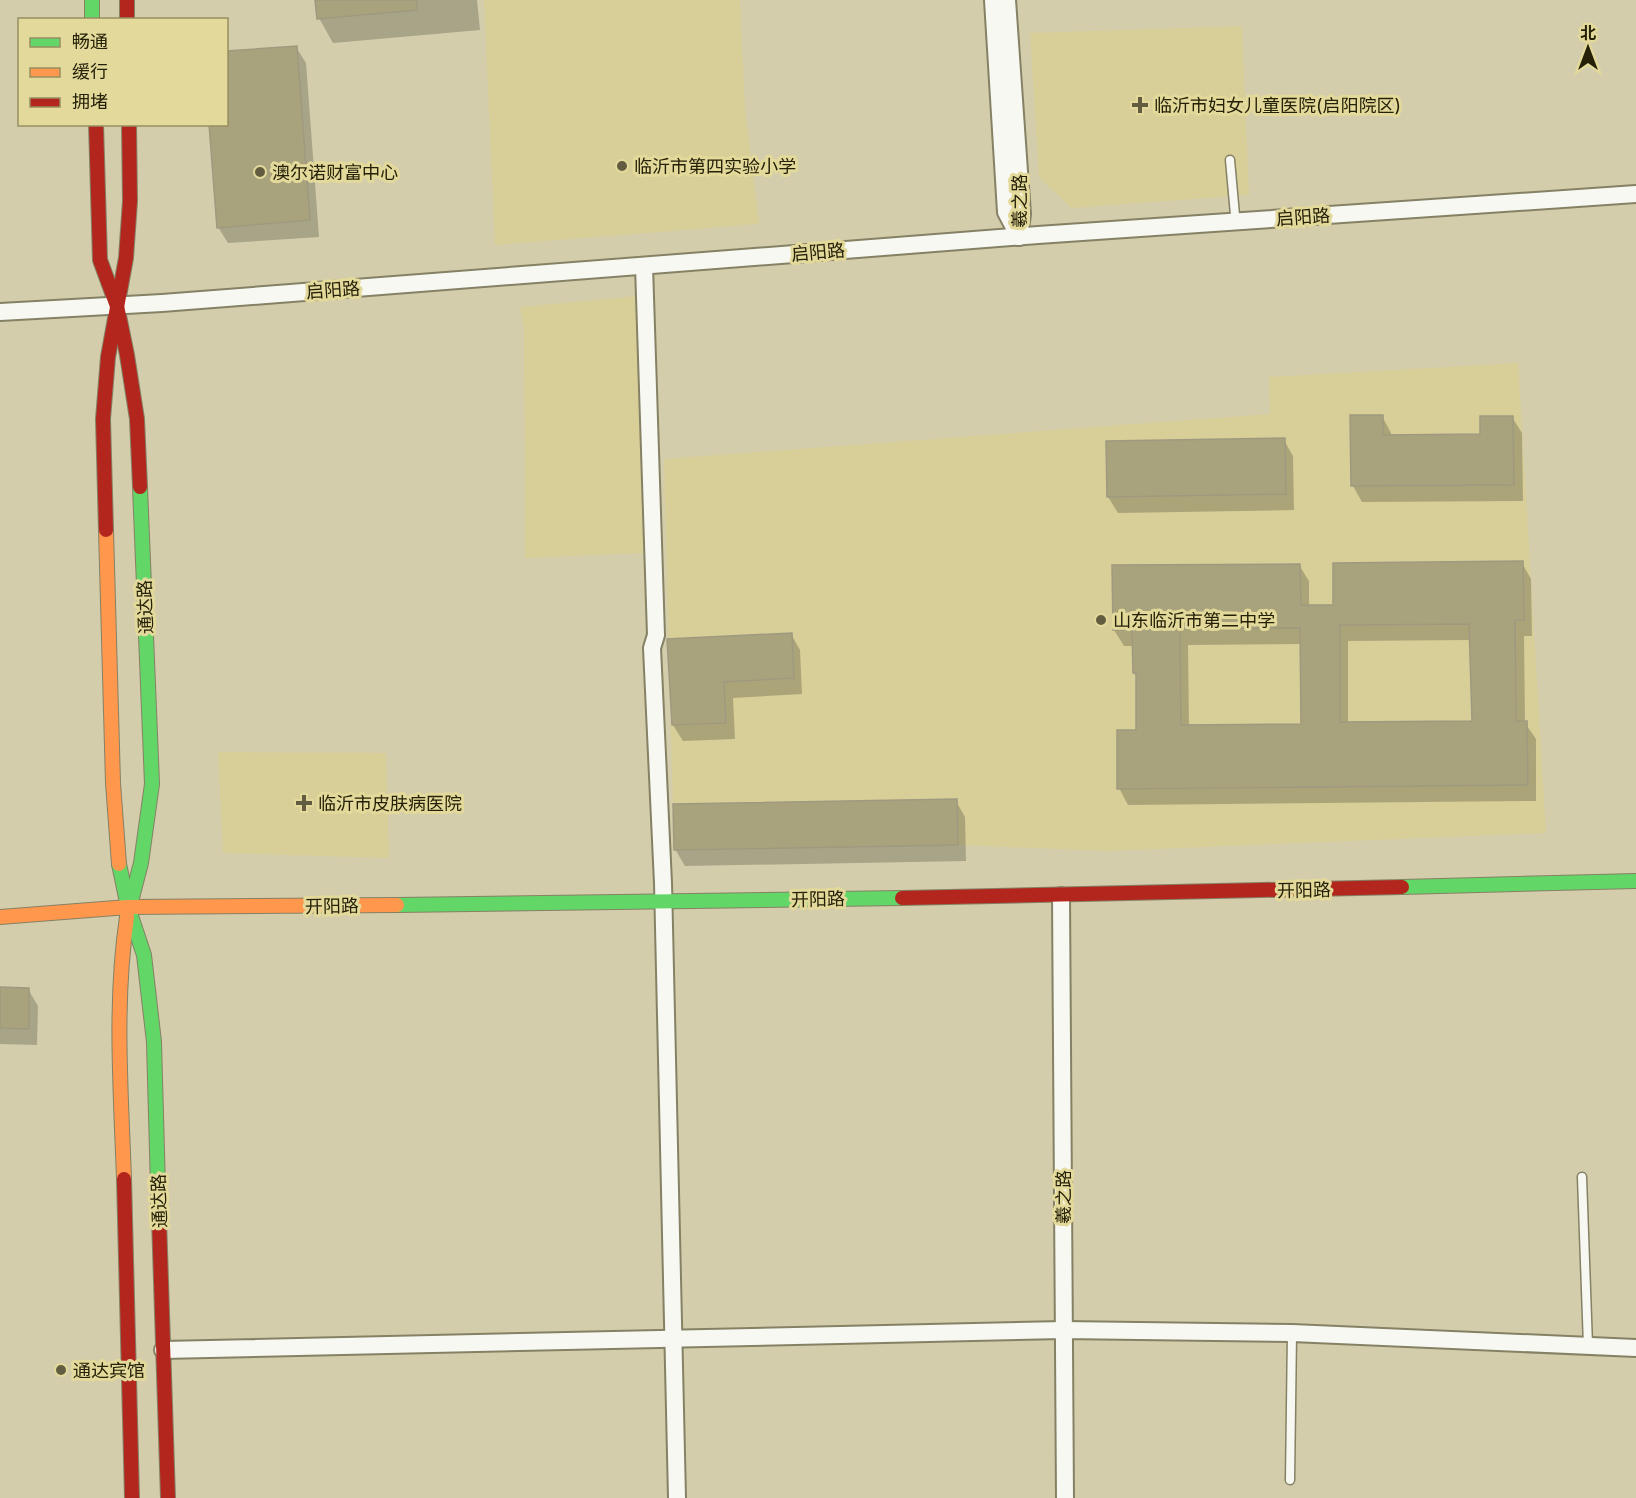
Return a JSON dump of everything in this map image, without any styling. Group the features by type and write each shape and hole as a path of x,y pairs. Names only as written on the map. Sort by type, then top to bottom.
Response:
{"main road":[{"path":"92,0 92,18"},
{"path":"127,0 127,18"},
{"name":"通达路","path":"96,126 100,260 117,306 138,419 152,784 141,863 128,907 121,955 119,999 132,1498"},
{"name":"通达路","path":"129,126 130,201 126,258 108,357 103,419 113,783 118,864 128,907 144,955 154,1042 168,1498"},
{"name":"开阳路","path":"0,917 128,907 203,908 1061,896 1636,881"}],"street":[{"name":"羲之路","path":"993,0 1006,212 1019,237"},
{"name":"羲之路","path":"1007,0 1022,214 1019,237"},
{"name":"启阳路","path":"0,312 117,306 1241,218 1636,194"},
{"path":"644,266 656,635 652,648 663,901 677,1498"},
{"name":"羲之路","path":"1061,896 1065,1498"},
{"path":"163,1350 1064,1330 1292,1334 1636,1348"}],"lane":[{"path":"1230,160 1241,218"},
{"path":"1582,1177 1588,1346"},
{"path":"1290,1480 1292,1334"}],"shaded area":[{"name":"临沂市第四实验小学","path":"484,0 740,0 745,109 759,224 495,245"},
{"name":"临沂市妇女儿童医院(启阳院区)","path":"1242,26 1249,195 1071,208 1039,177 1030,33"},
{"path":"638,296 644,553 525,558 524,327 520,307"},
{"name":"山东临沂市第二中学","path":"1518,363 1546,833 1107,851 958,845 674,850 664,459 1270,414 1269,377"},
{"name":"临沂市皮肤病医院","path":"218,752 386,753 389,858 223,853"}],"building":[{"path":"315,0 417,0 417,10 317,19"},
{"name":"澳尔诺财富中心","path":"297,46 310,220 217,228 209,126 228,126 228,51"},
{"path":"1350,415 1383,415 1383,435 1480,434 1480,416 1513,416 1514,485 1351,486"},
{"path":"1285,438 1286,494 1107,497 1106,441"},
{"path":"1523,561 1524,620 1515,620 1516,721 1527,721 1528,785 1117,789 1117,730 1136,730 1136,673 1133,673 1132,630 1113,630 1112,565 1300,564 1301,605 1333,605 1333,563","holes":["1469,624 1472,721 1340,722 1340,625","1300,628 1301,724 1181,725 1180,629"]},
{"path":"792,633 794,678 724,682 726,723 672,725 667,639"},
{"path":"957,799 958,845 674,850 673,804"},
{"path":"0,987 29,988 29,1029 0,1028"}],"traffic: fast":[{"path":"92,0 92,18"},
{"path":"127,917 141,863 152,784 140,487"},
{"path":"119,864 128,907 144,955 154,1042 158,1188"},
{"path":"1402,887 1636,881"},
{"path":"397,905 902,898"}],"traffic: slow":[{"path":"106,530 113,783 119,864"},
{"path":"0,917 128,907 397,905"},
{"path":"124,1179 120,1015 127,917"}],"traffic: jam":[{"path":"127,0 127,18"},
{"path":"96,126 100,260 117,306 127,355 137,419 140,487"},
{"path":"106,530 103,419 108,357 126,258 130,201 129,126"},
{"path":"902,898 1402,887"},
{"path":"124,1179 132,1498"},
{"path":"158,1188 168,1498"}],"place":[{"name":"临沂市妇女儿童医院(启阳院区)","path":"1140,105"},
{"name":"临沂市第四实验小学","path":"622,166"},
{"name":"澳尔诺财富中心","path":"260,172"},
{"name":"山东临沂市第二中学","path":"1101,620"},
{"name":"临沂市皮肤病医院","path":"304,803"},
{"name":"通达宾馆","path":"61,1370"}]}
